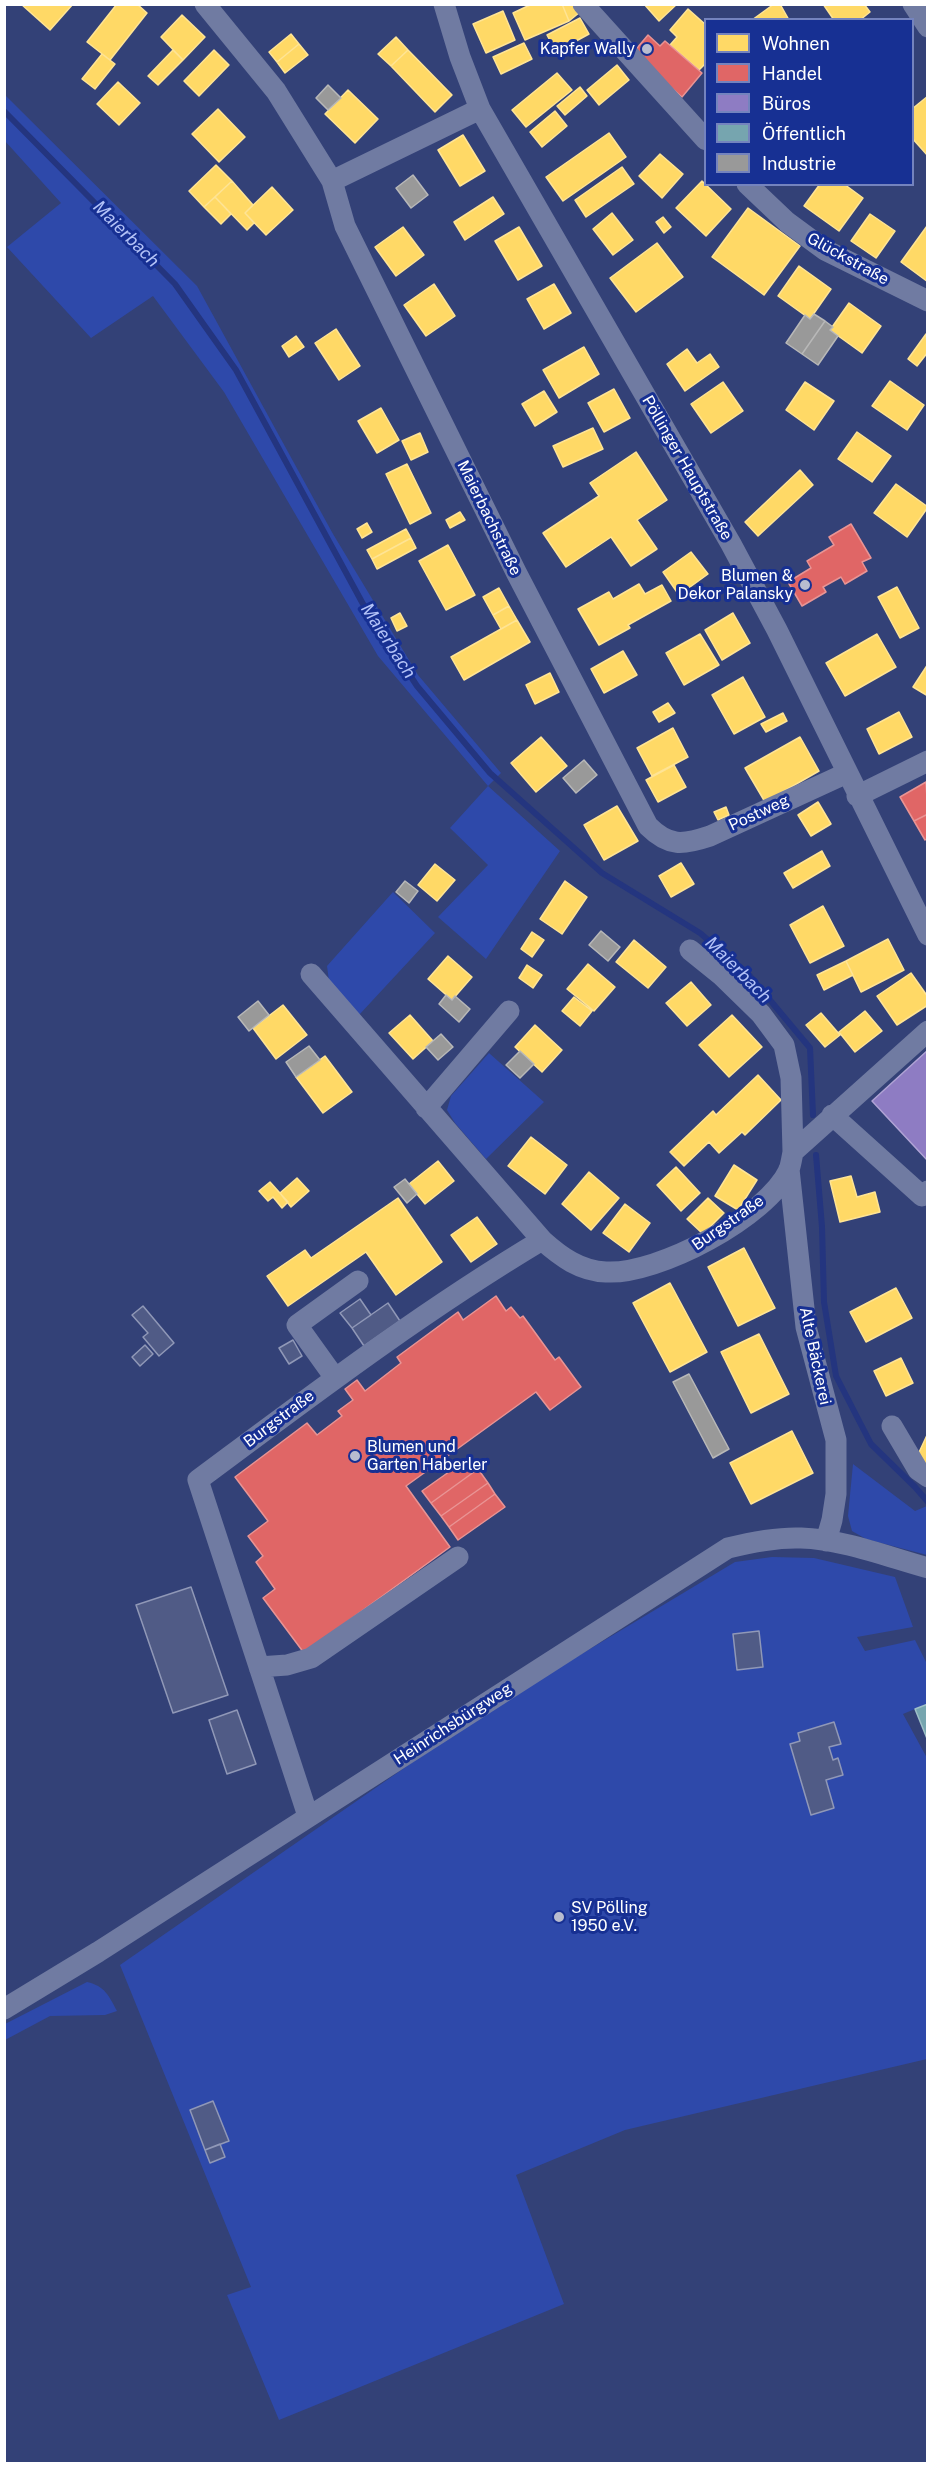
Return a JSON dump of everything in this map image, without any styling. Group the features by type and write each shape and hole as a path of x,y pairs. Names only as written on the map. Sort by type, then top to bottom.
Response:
{"street":[{"name":"Maierbachstraße","path":"205,4 276,91 332,181 345,226 516,572 637,808 648,826 668,841"},
{"name":"Pöllinger Hauptstraße","path":"444,4 460,57 480,109 731,544 777,630 927,935"},
{"path":"583,4 704,139"},
{"path":"913,4 927,27"},
{"path":"332,181 480,109"},
{"name":"Glückstraße","path":"749,186 787,222 816,244 927,301"},
{"path":"857,796 927,761"},
{"name":"Postweg","path":"668,841 680,843 710,836 846,773"},
{"name":"Alte Bäckerei","path":"690,950 721,975 761,1014 784,1045 791,1078 791,1160 806,1327 836,1440 836,1494 826,1540"},
{"name":"Burgstraße","path":"312,974 542,1240 571,1263 604,1272 626,1272 660,1263 693,1249 759,1204 777,1186 791,1160 832,1115 927,1031"},
{"path":"426,1108 509,1011"},
{"path":"832,1115 922,1196 927,1191"},
{"name":"Burgstraße","path":"259,1667 198,1480 335,1378 462,1288 542,1240"},
{"path":"335,1378 297,1325 358,1281"},
{"path":"892,1426 918,1470 927,1477"},
{"name":"Heinrichsbürgweg","path":"4,2009 98,1952 728,1548 774,1539 826,1540 927,1568"},
{"path":"308,1816 259,1667 287,1665 311,1658 458,1557"}],"shaded area":[{"path":"5,95 197,286 333,534 418,675 501,773 488,786 378,656 224,392 153,296 91,338 7,247 61,203 5,141"},
{"path":"488,786 560,851 486,959 438,917 488,865 450,828"},
{"path":"393,892 435,933 359,1015 329,981 327,966"},
{"path":"489,1053 544,1102 486,1159 455,1123 447,1110 451,1096"},
{"path":"853,1464 915,1511 927,1506 927,1555 866,1539 852,1531 848,1516"},
{"name":"SV Pölling 1950 e.V.","path":"772,1557 814,1558 895,1577 913,1627 857,1637 865,1651 915,1640 927,1664 927,1704 903,1714 927,1758 927,2059 625,2130 516,2175 564,2304 279,2420 227,2295 251,2287 120,1965 488,1710 735,1562"},
{"path":"87,1982 102,1989 109,1996 117,2011 105,2015 50,2016 5,2040 5,2024"}],"building: Wohnen":[{"path":"21,4 73,4 50,30"},
{"path":"117,4 137,4 147,13 110,60 87,42"},
{"path":"532,4 562,4 569,21 525,40 513,13"},
{"path":"562,4 573,4 580,12 569,21"},
{"path":"644,4 677,4 659,21"},
{"path":"774,4 780,4 788,18 755,18"},
{"path":"823,4 864,4 870,12 862,18 833,18"},
{"path":"688,9 704,23 704,65 699,70 670,45 677,37 670,30"},
{"path":"503,11 515,40 486,53 473,24"},
{"path":"182,15 205,37 183,60 161,37"},
{"path":"580,18 589,34 556,52 547,35"},
{"path":"291,34 299,44 277,62 269,52"},
{"path":"396,37 408,50 391,66 378,54"},
{"path":"524,43 532,59 501,74 493,57"},
{"path":"299,44 308,55 285,73 277,62"},
{"path":"173,50 183,60 158,85 148,76"},
{"path":"214,50 229,65 199,96 184,81"},
{"path":"408,50 452,95 435,112 391,66"},
{"path":"102,54 115,64 95,89 82,79"},
{"path":"617,65 629,80 599,105 587,90"},
{"path":"557,73 572,90 526,127 512,110"},
{"path":"118,82 140,103 119,125 97,104"},
{"path":"580,87 587,96 565,115 557,106"},
{"path":"348,90 378,119 355,143 325,114"},
{"path":"928,96 928,156 914,140 914,107"},
{"path":"218,109 245,137 219,162 192,134"},
{"path":"555,111 567,126 542,147 530,132"},
{"path":"609,133 626,157 563,201 546,177"},
{"path":"463,135 485,171 460,186 438,150"},
{"path":"660,154 683,174 662,198 639,176"},
{"path":"216,165 232,181 204,207 189,191"},
{"path":"622,167 634,184 586,217 575,200"},
{"path":"232,181 253,205 245,213 254,223 247,230 215,197"},
{"path":"702,181 704,186 707,186 731,209 706,236 676,208"},
{"path":"819,186 847,186 863,198 839,231 804,206"},
{"path":"272,187 293,210 266,235 245,213"},
{"path":"215,197 231,214 221,224 204,207"},
{"path":"493,197 504,214 465,240 454,222"},
{"path":"748,208 800,246 764,295 712,257"},
{"path":"612,213 633,240 613,255 593,229"},
{"path":"870,214 895,231 876,258 851,241"},
{"path":"663,217 671,227 664,233 656,222"},
{"path":"928,226 928,282 901,262"},
{"path":"403,227 424,255 396,276 375,247"},
{"path":"519,227 542,266 518,280 495,241"},
{"path":"657,243 683,277 636,312 610,278"},
{"path":"799,266 831,289 810,319 778,296"},
{"path":"434,284 455,316 426,336 404,305"},
{"path":"554,284 571,313 544,329 527,299"},
{"path":"849,303 881,326 862,353 830,330"},
{"path":"336,329 360,366 339,380 315,343"},
{"path":"926,334 928,352 917,366 908,359"},
{"path":"296,336 304,347 289,357 282,346"},
{"path":"584,347 599,374 559,398 543,370"},
{"path":"687,349 697,363 710,354 719,367 685,391 667,364"},
{"path":"890,381 924,405 907,430 872,406"},
{"path":"723,382 743,411 711,433 691,404"},
{"path":"805,382 834,401 814,430 786,410"},
{"path":"614,389 630,418 604,432 588,403"},
{"path":"544,391 557,412 535,426 522,404"},
{"path":"381,408 399,440 377,453 358,421"},
{"path":"593,428 603,449 563,467 553,446"},
{"path":"857,432 891,456 872,482 838,459"},
{"path":"420,433 428,452 411,460 402,441"},
{"path":"636,452 667,500 637,520 657,549 631,566 611,537 566,567 543,533 599,496 590,483"},
{"path":"407,464 431,513 410,524 386,474"},
{"path":"800,470 813,485 758,536 745,522"},
{"path":"896,484 928,507 907,537 874,513"},
{"path":"460,512 465,520 450,528 446,520"},
{"path":"367,523 372,532 362,538 357,529"},
{"path":"406,529 411,538 372,559 367,550"},
{"path":"411,538 416,548 377,569 372,559"},
{"path":"448,545 475,595 446,610 419,561"},
{"path":"691,552 708,574 679,595 663,572"},
{"path":"639,584 645,594 662,585 671,601 628,625 630,628 599,645 578,609 609,592 613,599"},
{"path":"897,587 919,628 900,638 878,597"},
{"path":"499,588 509,606 493,615 483,597"},
{"path":"509,606 517,620 501,629 493,615"},
{"path":"400,613 407,626 397,631 391,618"},
{"path":"733,613 750,643 722,660 705,630"},
{"path":"517,620 530,642 464,680 451,657"},
{"path":"700,634 719,665 684,685 666,653"},
{"path":"877,634 896,667 845,696 826,663"},
{"path":"623,651 637,675 604,693 591,669"},
{"path":"928,664 928,696 913,687"},
{"path":"550,673 559,692 535,704 526,685"},
{"path":"743,677 765,717 734,734 712,695"},
{"path":"668,703 675,713 659,722 653,712"},
{"path":"899,712 912,737 879,754 867,729"},
{"path":"783,713 787,721 766,732 761,724"},
{"path":"673,728 688,757 652,776 637,748"},
{"path":"541,737 567,766 536,792 511,763"},
{"path":"800,737 819,771 765,802 745,768"},
{"path":"674,765 686,787 658,802 646,780"},
{"path":"818,802 831,824 811,836 798,815"},
{"path":"617,806 638,841 604,860 584,825"},
{"path":"726,807 729,815 718,820 714,812"},
{"path":"822,851 830,866 793,888 784,873"},
{"path":"681,863 694,884 671,897 659,876"},
{"path":"435,864 455,880 437,901 418,885"},
{"path":"565,881 587,897 562,934 540,919"},
{"path":"823,906 844,946 810,963 790,925"},
{"path":"532,932 544,940 532,957 521,949"},
{"path":"888,939 904,970 861,992 846,961"},
{"path":"634,940 666,967 648,988 616,962"},
{"path":"448,956 472,977 452,1000 428,979"},
{"path":"846,961 853,975 824,990 817,975"},
{"path":"588,964 615,987 594,1011 567,989"},
{"path":"527,965 542,975 533,988 519,978"},
{"path":"911,973 928,997 928,1005 897,1025 877,996"},
{"path":"691,982 711,1005 687,1026 666,1003"},
{"path":"574,997 592,1011 580,1026 562,1011"},
{"path":"283,1005 307,1035 276,1059 253,1028"},
{"path":"865,1011 882,1031 855,1052 839,1032"},
{"path":"821,1013 840,1035 825,1047 806,1025"},
{"path":"410,1015 433,1041 413,1059 389,1033"},
{"path":"732,1015 762,1047 729,1077 699,1045"},
{"path":"535,1025 562,1050 542,1072 515,1047"},
{"path":"325,1056 352,1092 323,1113 296,1077"},
{"path":"758,1075 781,1100 745,1135 742,1132 719,1153 709,1142 684,1166 670,1152 713,1111 716,1115"},
{"path":"531,1137 567,1165 545,1194 508,1166"},
{"path":"438,1161 454,1181 425,1204 409,1184"},
{"path":"734,1165 757,1180 738,1210 715,1196"},
{"path":"676,1167 700,1193 681,1211 657,1185"},
{"path":"589,1172 619,1198 591,1230 562,1204"},
{"path":"851,1176 857,1197 875,1192 880,1212 840,1222 830,1181"},
{"path":"297,1178 309,1191 291,1207 280,1193"},
{"path":"270,1182 288,1202 282,1208 273,1197 268,1201 259,1191"},
{"path":"398,1198 442,1262 396,1295 366,1252 288,1306 267,1276 305,1250 311,1258"},
{"path":"708,1198 724,1213 703,1234 687,1219"},
{"path":"625,1204 650,1223 629,1252 603,1233"},
{"path":"477,1217 497,1244 471,1262 451,1235"},
{"path":"744,1248 775,1308 738,1326 708,1267"},
{"path":"670,1283 707,1352 670,1372 633,1303"},
{"path":"896,1288 912,1318 866,1342 850,1312"},
{"path":"759,1334 789,1394 751,1413 721,1352"},
{"path":"901,1358 913,1383 886,1396 874,1371"},
{"path":"792,1431 813,1473 751,1504 730,1463"},
{"path":"928,1433 928,1467 915,1461"}],"building: Handel":[{"path":"648,35 660,46 665,41 702,73 682,97 632,54"},
{"path":"851,524 871,558 862,562 867,571 845,584 841,577 823,587 826,592 802,606 788,582 811,568 807,561 834,545 829,537"},
{"path":"926,782 928,814 914,821 900,797"},
{"path":"928,814 928,838 925,840 914,821"},
{"name":"Blumen und Garten Haberler","path":"496,1296 506,1311 511,1307 520,1318 523,1316 555,1360 559,1357 581,1387 550,1410 536,1392 406,1486 450,1547 304,1653 263,1598 275,1589 256,1562 263,1556 248,1536 268,1521 235,1477 307,1423 317,1435 342,1416 338,1411 353,1400 345,1389 357,1380 365,1391 401,1363 397,1357 458,1312 463,1320"},
{"path":"470,1457 478,1469 431,1503 422,1491"},
{"path":"478,1469 488,1483 441,1516 431,1503"},
{"path":"488,1483 495,1494 449,1527 441,1516"},
{"path":"495,1494 505,1507 458,1540 449,1527"}],"building: Büros":[{"path":"928,1050 928,1161 872,1101"}],"building: Öffentlich":[{"path":"928,1704 928,1741 915,1709"}],"building: Industrie":[{"path":"328,85 341,98 328,110 316,98"},
{"path":"413,175 428,195 411,208 396,188"},
{"path":"814,314 825,321 802,354 786,343 805,315 810,319"},
{"path":"825,321 833,327 830,330 838,336 818,365 802,354"},
{"path":"584,760 597,775 576,793 563,778"},
{"path":"405,881 418,891 409,903 396,892"},
{"path":"601,931 620,947 608,961 589,945"},
{"path":"446,995 452,1000 455,996 470,1009 459,1022 439,1004"},
{"path":"258,1001 269,1015 249,1031 238,1017"},
{"path":"441,1034 453,1047 438,1060 426,1047"},
{"path":"309,1046 320,1060 296,1077 286,1062"},
{"path":"520,1051 534,1064 520,1078 506,1065"},
{"path":"405,1179 417,1194 407,1203 394,1187"},
{"path":"689,1374 729,1449 713,1458 673,1382"}],"building: Sonstige":[{"path":"360,1299 371,1315 352,1328 340,1313"},
{"path":"388,1303 400,1321 364,1346 352,1328"},
{"path":"143,1306 174,1343 159,1356 143,1337 148,1333 132,1315"},
{"path":"293,1340 302,1356 289,1364 279,1348"},
{"path":"145,1345 153,1354 140,1366 132,1357"},
{"path":"191,1587 228,1695 173,1713 136,1605"},
{"path":"759,1631 763,1667 737,1670 733,1634"},
{"path":"237,1710 256,1764 227,1774 209,1720"},
{"path":"834,1722 841,1744 829,1747 833,1760 838,1758 843,1775 826,1780 834,1808 811,1815 790,1744 800,1741 798,1733"},
{"path":"213,2101 229,2141 205,2150 190,2110"},
{"path":"220,2144 225,2157 210,2163 205,2150"}],"waterway":[{"name":"Maierbach","path":"4,111 175,284 236,370 363,604 417,686 490,773 602,873 700,933 749,975 810,1048 813,1115"},
{"name":"Maierbach","path":"816,1155 822,1227 824,1302 836,1376 871,1444 928,1502"}],"place":[{"name":"Kapfer Wally","path":"647,49"},
{"name":"Blumen & Dekor Palansky","path":"805,585"},
{"name":"Blumen und Garten Haberler","path":"355,1456"},
{"name":"SV Pölling 1950 e.V.","path":"559,1917"}]}
